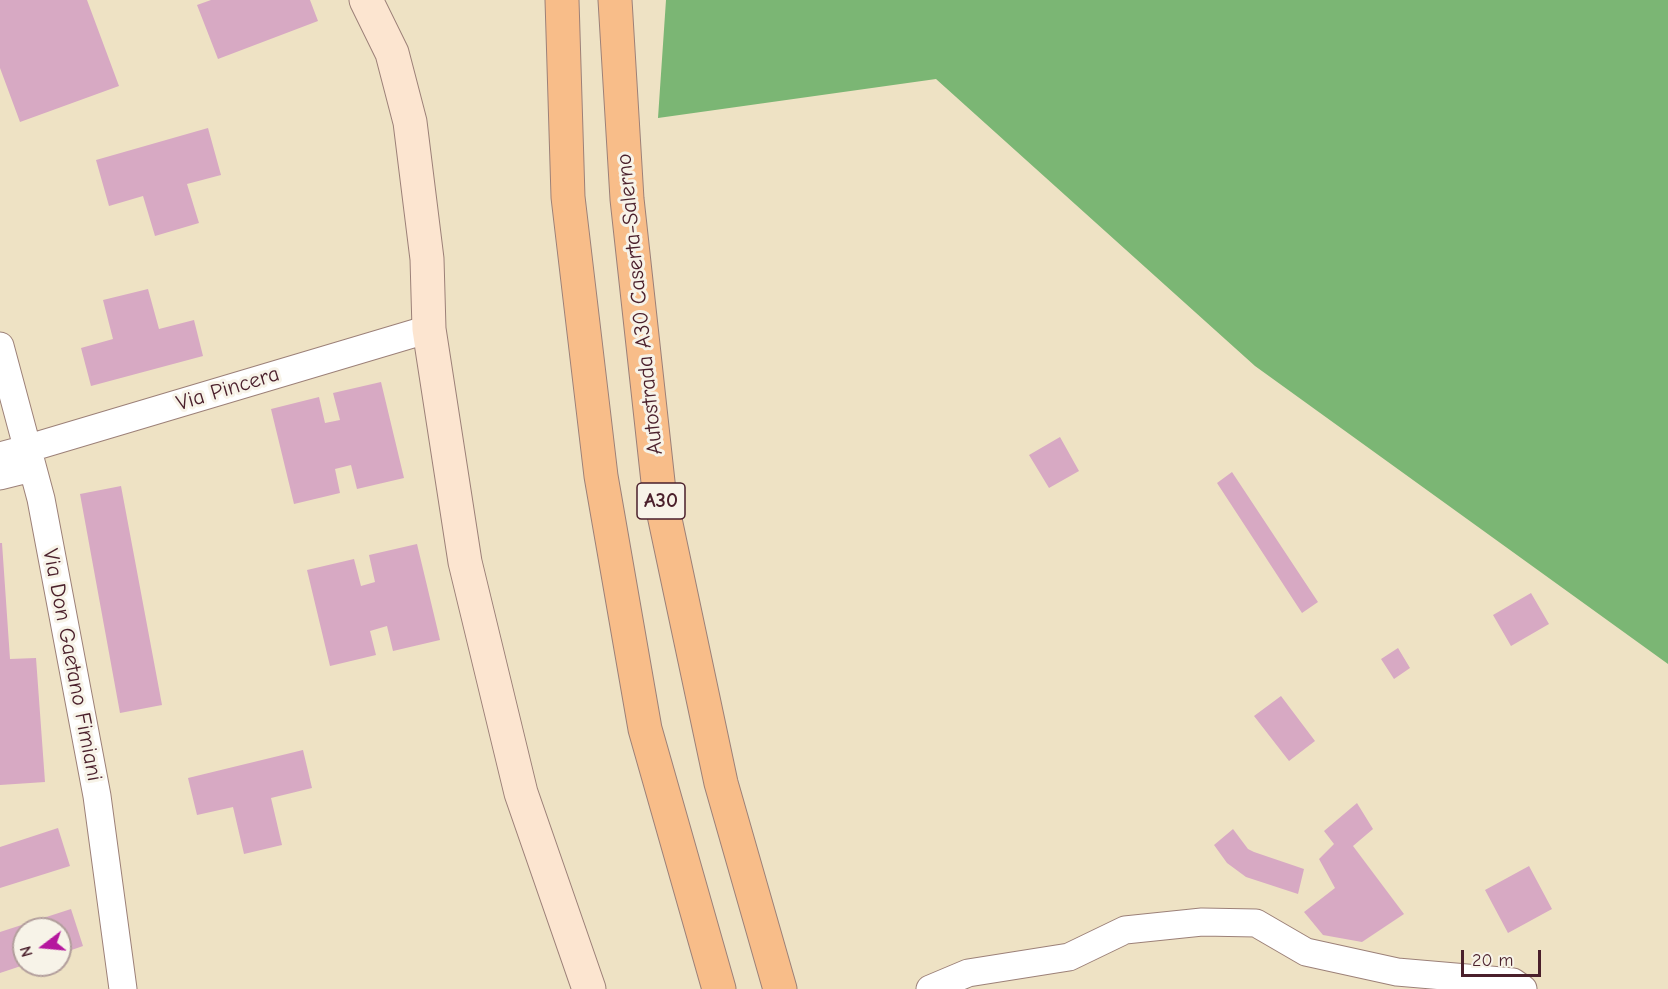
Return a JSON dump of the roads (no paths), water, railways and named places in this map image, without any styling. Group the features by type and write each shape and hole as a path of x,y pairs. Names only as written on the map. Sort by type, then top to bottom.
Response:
{"highway":[{"name":"A30","path":"562,0 568,197 601,476 645,729 719,989"},
{"name":"Autostrada A30 Caserta-Salerno","path":"615,0 627,199 658,491 721,783 780,989"}],"main road":[{"path":"366,0 392,53 410,122 427,259 429,329 465,562 522,793 589,989"}],"street":[{"name":"Via Pincera","path":"29,459 429,329"},
{"name":"Via Don Gaetano Fimiani","path":"0,346 41,500 97,796 123,989"},
{"path":"0,456 29,459"},
{"path":"0,476 29,459"},
{"path":"930,989 968,974 1069,957 1125,930 1202,922 1256,923 1306,952 1397,972 1513,982 1523,989"}]}
